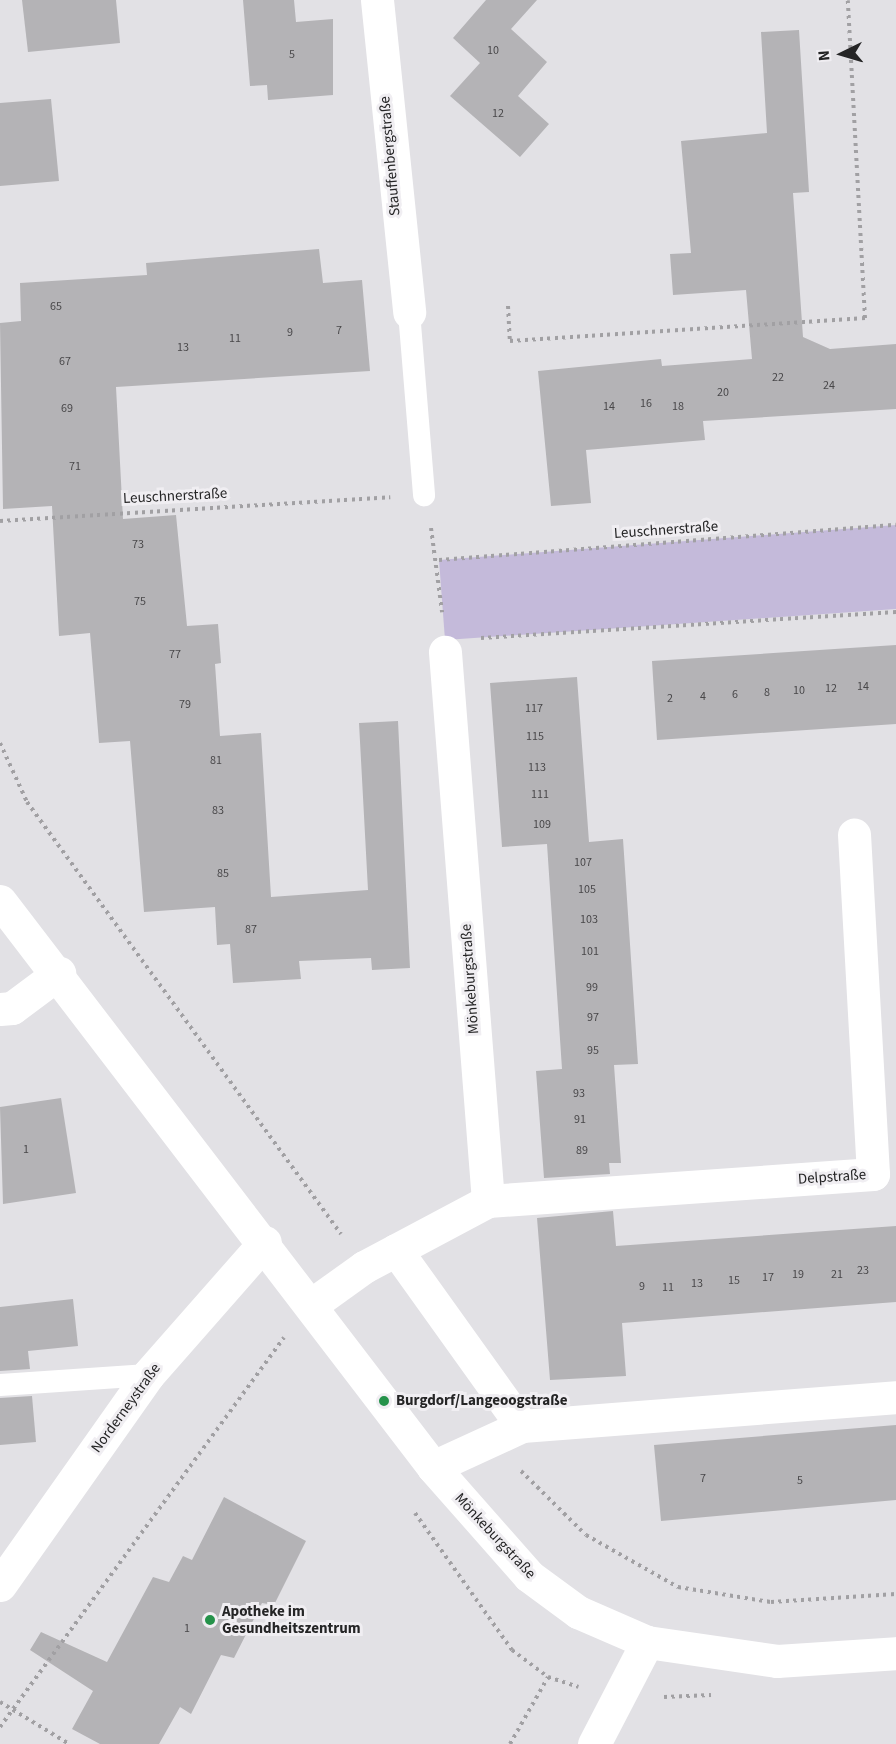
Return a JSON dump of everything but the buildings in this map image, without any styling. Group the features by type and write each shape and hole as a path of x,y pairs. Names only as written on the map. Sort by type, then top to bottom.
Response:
{"street":[{"name":"Stauffenbergstraße","path":"377,0 408,312"},
{"name":"Mönkeburgstraße","path":"445,646 488,1201"},
{"name":"Delpstraße","path":"488,1201 873,1174 854,835"},
{"name":"Mönkeburgstraße","path":"0,901 59,973 265,1242 433,1467 529,1576 579,1612 647,1642 777,1661 896,1653"},
{"path":"0,1010 12,1008 59,973"},
{"path":"311,1305 396,1251 488,1201"},
{"name":"Norderneystraße","path":"0,1585 148,1375 265,1242"},
{"path":"396,1251 522,1426"},
{"path":"433,1467 522,1426 896,1398"},
{"path":"594,1744 647,1642"}],"lane":[{"path":"408,312 424,495"},
{"path":"0,1385 148,1375"}],"path":[{"path":"508,306 510,341 865,318 848,0"},
{"path":"424,495 438,560 445,646 896,612"},
{"name":"Leuschnerstraße","path":"0,521 424,495"},
{"name":"Leuschnerstraße","path":"438,560 896,525"},
{"path":"0,1727 10,1708 311,1305"},
{"path":"510,1744 548,1677"},
{"path":"0,1702 69,1744"}],"shaded area":[{"path":"896,525 896,609 445,640 439,560"}],"place":[{"name":"Burgdorf/Langeoogstraße","path":"384,1401"},
{"name":"Apotheke im Gesundheitszentrum","path":"210,1620"}]}
